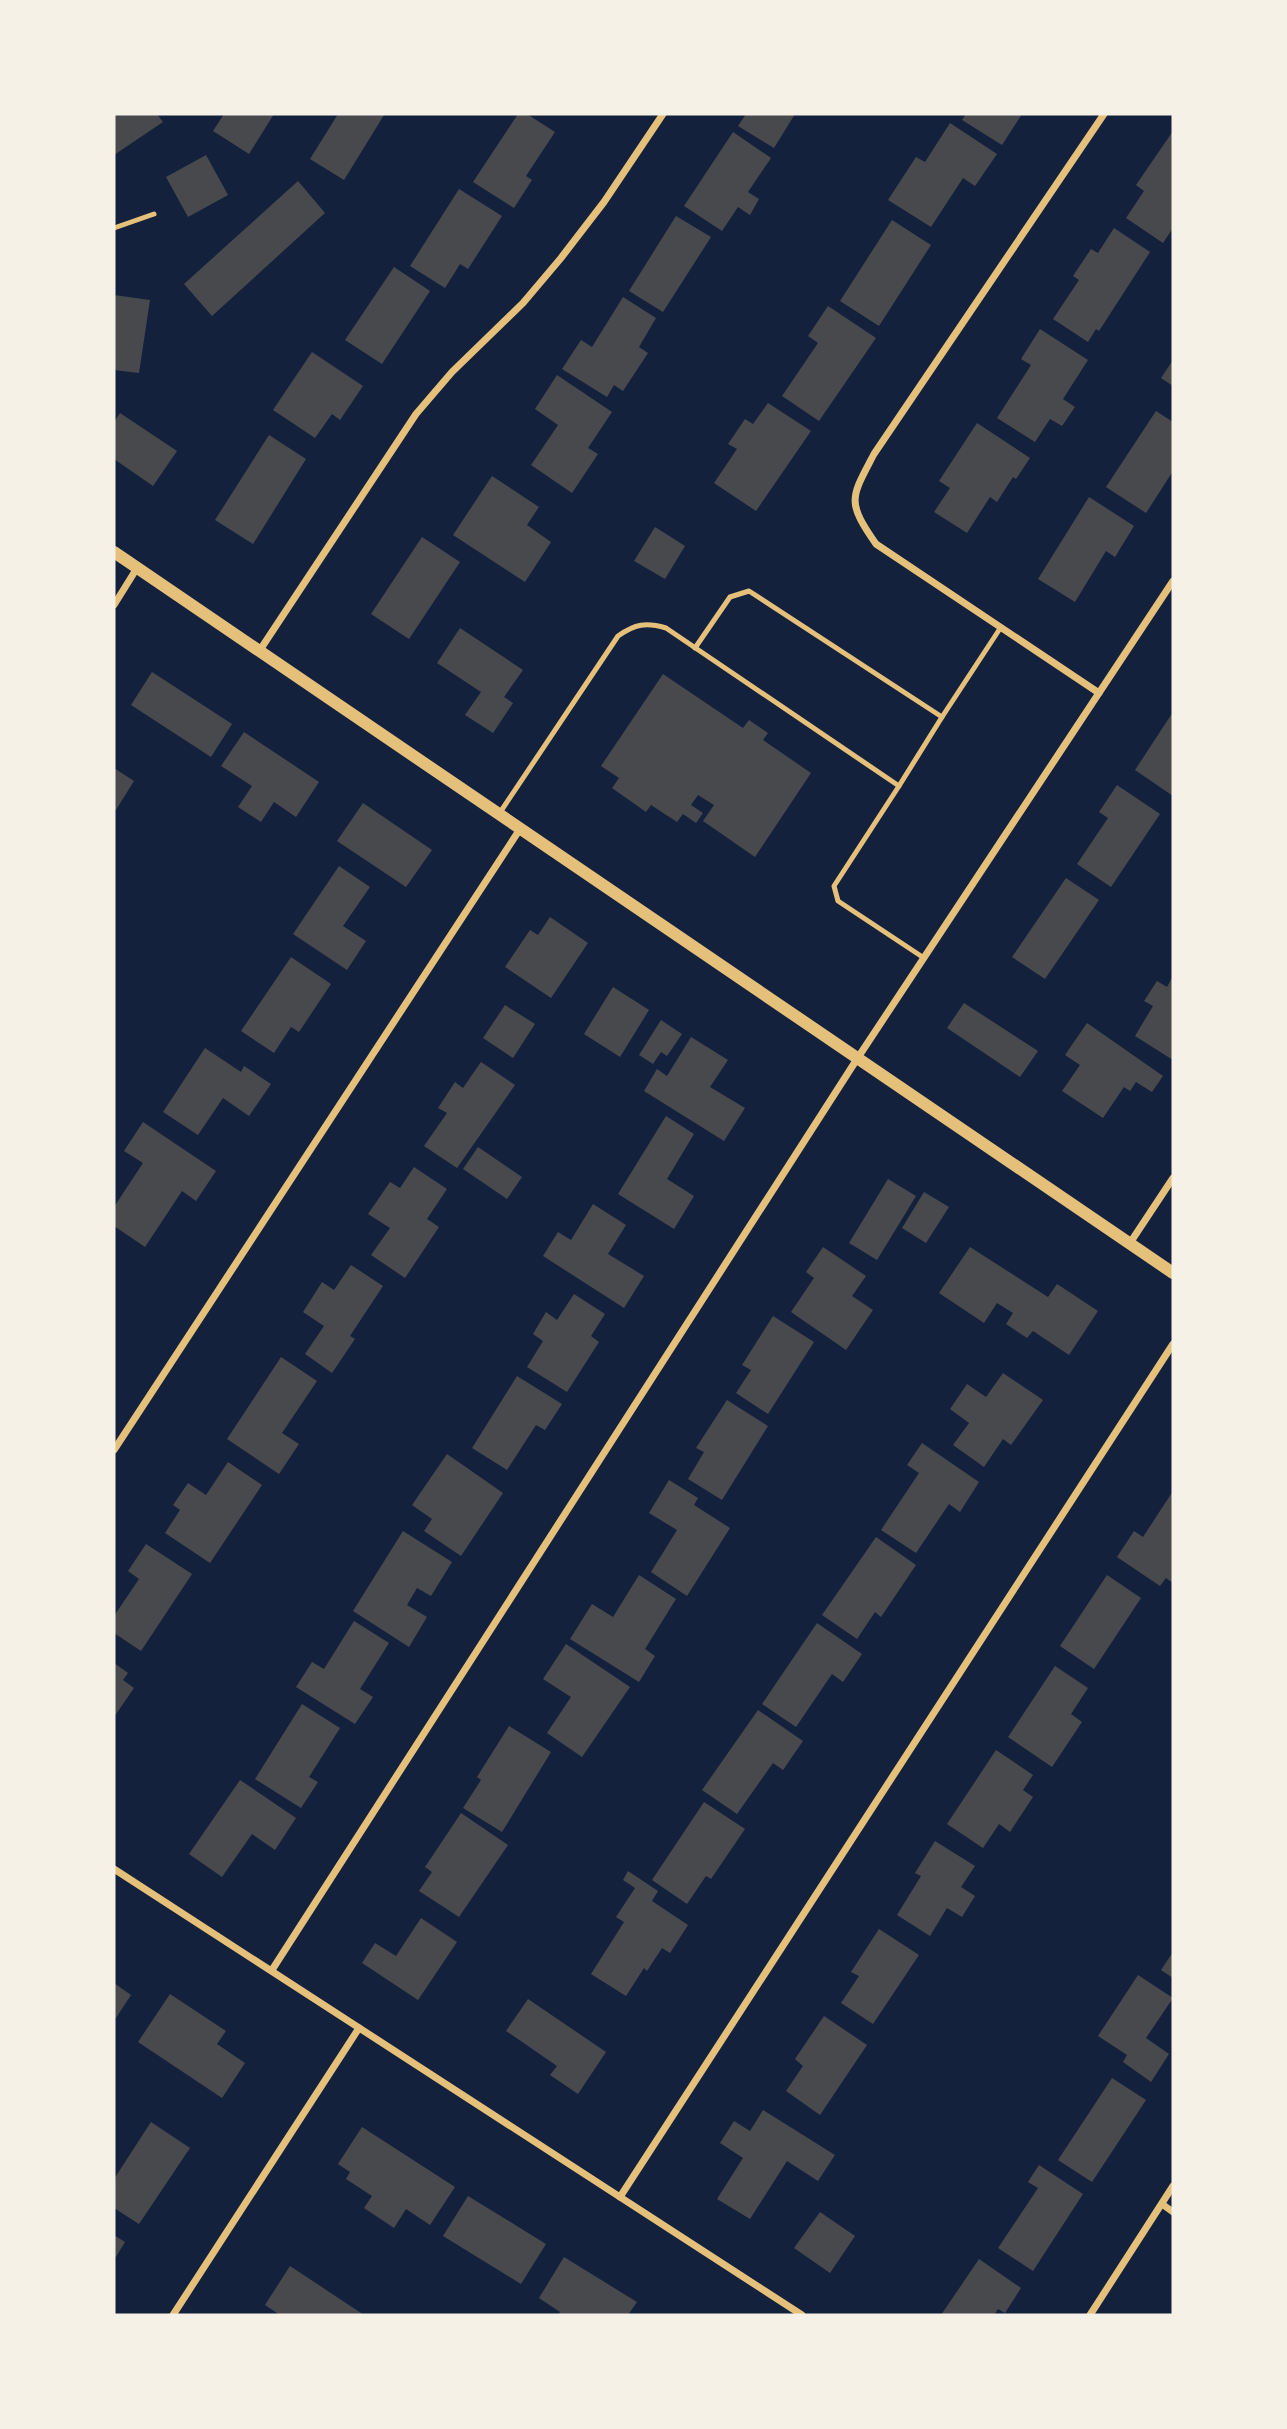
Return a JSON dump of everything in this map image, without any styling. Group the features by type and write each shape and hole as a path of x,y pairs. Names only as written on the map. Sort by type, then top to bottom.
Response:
{"street":[{"path":"260,650 416,414 452,372 523,303 561,258 604,202 663,114"},
{"path":"1099,693 876,544 858,517 855,492 874,454 1104,114"},
{"path":"114,552 1173,1273"},
{"path":"114,605 138,568"},
{"path":"272,1969 858,1059 1173,581"},
{"path":"114,1450 520,829"},
{"path":"1130,1244 1173,1178"},
{"path":"620,2197 1173,1344"},
{"path":"114,1869 802,2315"},
{"path":"173,2315 359,2028"},
{"path":"1090,2315 1173,2186"},
{"path":"1162,2204 1173,2212"}],"lane":[{"path":"114,228 154,214"},
{"path":"695,648 730,597 749,591 942,716"},
{"path":"499,814 618,636 632,626 649,623 666,628 899,786"},
{"path":"924,958 838,901 834,886 1001,627"}],"building":[{"path":"114,114 157,114 163,122 114,155"},
{"path":"224,114 274,114 249,154 213,131"},
{"path":"338,114 384,115 344,180 310,159"},
{"path":"518,114 527,114 555,132 526,176 532,180 514,208 473,182"},
{"path":"746,114 795,114 774,148 738,126"},
{"path":"966,114 1022,114 1002,145 962,120"},
{"path":"950,123 997,154 975,186 963,178 931,227 888,200 916,157 925,162"},
{"path":"1173,131 1173,228 1163,243 1126,218 1144,191 1136,185"},
{"path":"733,132 771,158 748,192 759,199 750,215 738,207 722,231 684,206"},
{"path":"206,155 228,195 188,217 166,177"},
{"path":"298,181 325,213 212,316 184,284"},
{"path":"459,189 502,216 468,269 460,264 445,288 410,266"},
{"path":"676,216 711,237 663,312 629,291"},
{"path":"892,220 931,245 879,326 840,301"},
{"path":"1114,228 1150,252 1099,331 1096,329 1088,342 1053,319 1079,280 1073,276 1091,249 1098,253"},
{"path":"394,267 430,291 382,364 345,340"},
{"path":"114,295 150,300 139,373 114,370"},
{"path":"623,297 656,318 639,347 648,353 623,391 614,385 607,397 562,369 581,340 592,347"},
{"path":"828,306 876,338 819,421 782,396 818,343 808,336"},
{"path":"1040,329 1088,360 1063,399 1075,407 1062,426 1050,419 1035,442 997,418 1031,365 1021,359"},
{"path":"312,352 363,386 340,420 332,414 315,438 273,410"},
{"path":"1173,360 1173,386 1161,378"},
{"path":"557,375 612,412 588,448 598,454 572,493 531,465 558,425 535,409"},
{"path":"768,403 811,431 756,511 714,483 737,449 728,444 745,419 753,424"},
{"path":"1156,411 1173,422 1173,471 1146,513 1106,487"},
{"path":"120,413 177,451 153,486 114,459 114,422"},
{"path":"977,423 1030,458 1016,479 1013,477 997,502 990,497 967,533 934,512 950,488 939,481"},
{"path":"269,435 306,459 253,544 215,520"},
{"path":"492,476 539,507 527,525 551,542 525,582 453,535"},
{"path":"1089,497 1134,526 1115,557 1106,551 1075,602 1038,579"},
{"path":"655,527 685,546 665,579 634,561"},
{"path":"422,537 460,562 409,639 371,614"},
{"path":"460,628 523,670 504,697 513,703 493,733 465,715 481,692 437,663"},
{"path":"152,672 232,724 211,757 131,705"},
{"path":"663,674 743,728 749,720 768,733 763,740 811,773 755,857 703,821 714,805 698,795 691,805 703,813 696,823 683,814 677,822 651,805 646,812 612,788 619,778 601,766"},
{"path":"1173,712 1173,796 1135,770"},
{"path":"244,732 319,782 296,817 274,802 261,822 238,807 252,786 221,766"},
{"path":"114,768 134,781 114,813"},
{"path":"1117,785 1160,814 1111,887 1077,864 1108,818 1099,812"},
{"path":"363,803 432,850 406,887 337,841"},
{"path":"339,866 370,887 343,926 366,941 347,970 293,934"},
{"path":"1066,878 1099,900 1045,979 1012,957"},
{"path":"550,917 588,943 551,998 505,967 530,930 538,935"},
{"path":"291,957 331,984 299,1032 291,1027 274,1053 241,1031"},
{"path":"1173,976 1173,1060 1135,1036 1153,1006 1144,1001 1157,981 1167,987"},
{"path":"613,987 649,1010 620,1057 584,1034"},
{"path":"964,1003 1038,1051 1020,1077 947,1028"},
{"path":"505,1005 535,1024 513,1058 483,1038"},
{"path":"661,1020 682,1034 667,1056 661,1052 653,1064 639,1055"},
{"path":"1087,1023 1163,1076 1152,1092 1136,1082 1130,1091 1124,1087 1103,1118 1062,1091 1080,1065 1065,1055"},
{"path":"691,1037 728,1060 710,1087 745,1108 724,1141 644,1091 657,1069 667,1076"},
{"path":"205,1048 241,1072 244,1066 271,1084 249,1116 223,1098 198,1135 163,1112"},
{"path":"481,1062 515,1085 457,1168 424,1146 447,1113 438,1108 455,1082 463,1088"},
{"path":"666,1116 694,1134 667,1179 694,1196 674,1229 618,1194"},
{"path":"143,1122 216,1171 196,1201 182,1191 145,1247 114,1226 114,1207 143,1163 124,1151"},
{"path":"478,1147 522,1177 507,1199 463,1169"},
{"path":"414,1167 447,1189 427,1219 439,1227 405,1278 371,1255 390,1228 368,1214 390,1182 400,1188"},
{"path":"888,1179 916,1196 877,1260 849,1243"},
{"path":"924,1192 949,1207 926,1243 902,1228"},
{"path":"593,1204 626,1225 608,1254 644,1276 624,1308 543,1256 558,1232 571,1240"},
{"path":"823,1247 866,1276 852,1296 873,1310 846,1350 791,1312 814,1278 806,1272"},
{"path":"970,1247 1048,1297 1057,1284 1098,1311 1069,1355 1033,1331 1027,1338 1006,1324 1013,1313 997,1303 984,1323 939,1293"},
{"path":"351,1265 383,1286 350,1336 355,1339 332,1373 305,1354 324,1326 303,1312 322,1282 334,1290"},
{"path":"574,1294 605,1314 591,1336 599,1342 567,1392 527,1367 543,1341 533,1334 546,1312 557,1320"},
{"path":"773,1316 814,1342 768,1414 736,1393 751,1370 742,1365"},
{"path":"281,1357 317,1381 282,1433 299,1444 279,1474 227,1439"},
{"path":"1003,1373 1043,1400 1011,1445 1003,1439 984,1467 953,1445 969,1423 950,1409 967,1384 986,1397"},
{"path":"517,1376 562,1404 545,1430 536,1425 507,1470 472,1448"},
{"path":"727,1400 768,1426 722,1500 688,1479 704,1452 696,1448"},
{"path":"922,1443 979,1482 960,1512 949,1504 916,1553 881,1530 919,1473 907,1465"},
{"path":"447,1454 503,1493 461,1556 424,1531 432,1519 412,1505"},
{"path":"228,1462 262,1485 210,1563 165,1533 180,1510 173,1505 188,1483 206,1495"},
{"path":"669,1480 698,1498 694,1505 730,1528 687,1596 651,1572 677,1530 649,1513"},
{"path":"1173,1491 1173,1583 1166,1578 1160,1586 1117,1557 1134,1531 1143,1537"},
{"path":"403,1531 452,1562 431,1596 417,1588 407,1605 427,1617 409,1647 353,1611"},
{"path":"876,1537 916,1565 881,1617 875,1612 857,1639 822,1615"},
{"path":"146,1544 192,1574 141,1651 114,1633 114,1616 139,1579 128,1571"},
{"path":"639,1575 676,1599 645,1649 655,1656 639,1682 570,1639 592,1604 613,1617"},
{"path":"1107,1575 1141,1598 1094,1669 1060,1646"},
{"path":"354,1621 389,1643 360,1689 373,1697 355,1724 296,1687 312,1662 324,1669"},
{"path":"817,1623 862,1654 843,1682 832,1674 796,1727 762,1704"},
{"path":"566,1644 630,1687 582,1757 547,1733 571,1697 543,1679"},
{"path":"114,1663 128,1673 123,1680 134,1688 114,1717"},
{"path":"1055,1666 1088,1688 1071,1714 1082,1722 1052,1767 1008,1737"},
{"path":"302,1704 340,1728 309,1777 318,1782 301,1808 255,1779"},
{"path":"758,1710 803,1741 783,1770 773,1763 737,1814 702,1790"},
{"path":"509,1726 551,1752 502,1832 463,1808 481,1780 477,1777"},
{"path":"996,1750 1033,1775 1023,1790 1033,1797 1010,1832 999,1824 983,1848 947,1824"},
{"path":"240,1780 296,1818 275,1850 252,1834 222,1877 189,1854"},
{"path":"704,1802 745,1829 711,1879 706,1876 687,1904 652,1880"},
{"path":"461,1813 508,1845 459,1917 419,1891 432,1872 425,1867"},
{"path":"935,1841 975,1866 961,1887 975,1896 962,1917 947,1908 930,1936 897,1915 921,1876 915,1873"},
{"path":"628,1871 658,1891 652,1901 688,1925 670,1953 662,1948 647,1971 644,1968 626,1996 591,1974 624,1922 616,1917 635,1888 623,1880"},
{"path":"421,1918 457,1942 418,2000 362,1963 375,1943 396,1956"},
{"path":"879,1929 919,1955 873,2024 841,2003 859,1976 851,1972"},
{"path":"1173,1952 1173,1978 1161,1970"},
{"path":"1138,1975 1173,1998 1146,2038 1169,2054 1151,2082 1123,2062 1127,2055 1098,2036"},
{"path":"114,1983 131,1995 114,2021"},
{"path":"170,1994 226,2031 217,2044 245,2063 222,2098 138,2042"},
{"path":"528,1999 606,2052 578,2094 550,2075 557,2066 506,2031"},
{"path":"824,2016 867,2045 820,2115 786,2091 803,2066 795,2059"},
{"path":"1112,2078 1146,2100 1092,2182 1058,2160"},
{"path":"763,2110 835,2155 818,2181 787,2161 750,2219 717,2199 743,2158 720,2143 734,2121 750,2131"},
{"path":"151,2122 190,2148 139,2224 114,2208 114,2179"},
{"path":"362,2127 455,2187 430,2225 406,2209 394,2228 364,2208 372,2196 346,2179 350,2172 338,2164"},
{"path":"1039,2165 1083,2194 1033,2271 998,2248 1038,2188 1028,2182"},
{"path":"468,2196 546,2244 521,2284 443,2236"},
{"path":"820,2212 855,2236 830,2273 794,2248"},
{"path":"114,2235 125,2242 114,2260"},
{"path":"564,2257 637,2302 628,2315 558,2315 560,2312 539,2298"},
{"path":"979,2259 1021,2288 1005,2313 998,2309 994,2315 941,2315"},
{"path":"290,2266 364,2315 280,2315 265,2305"}]}
